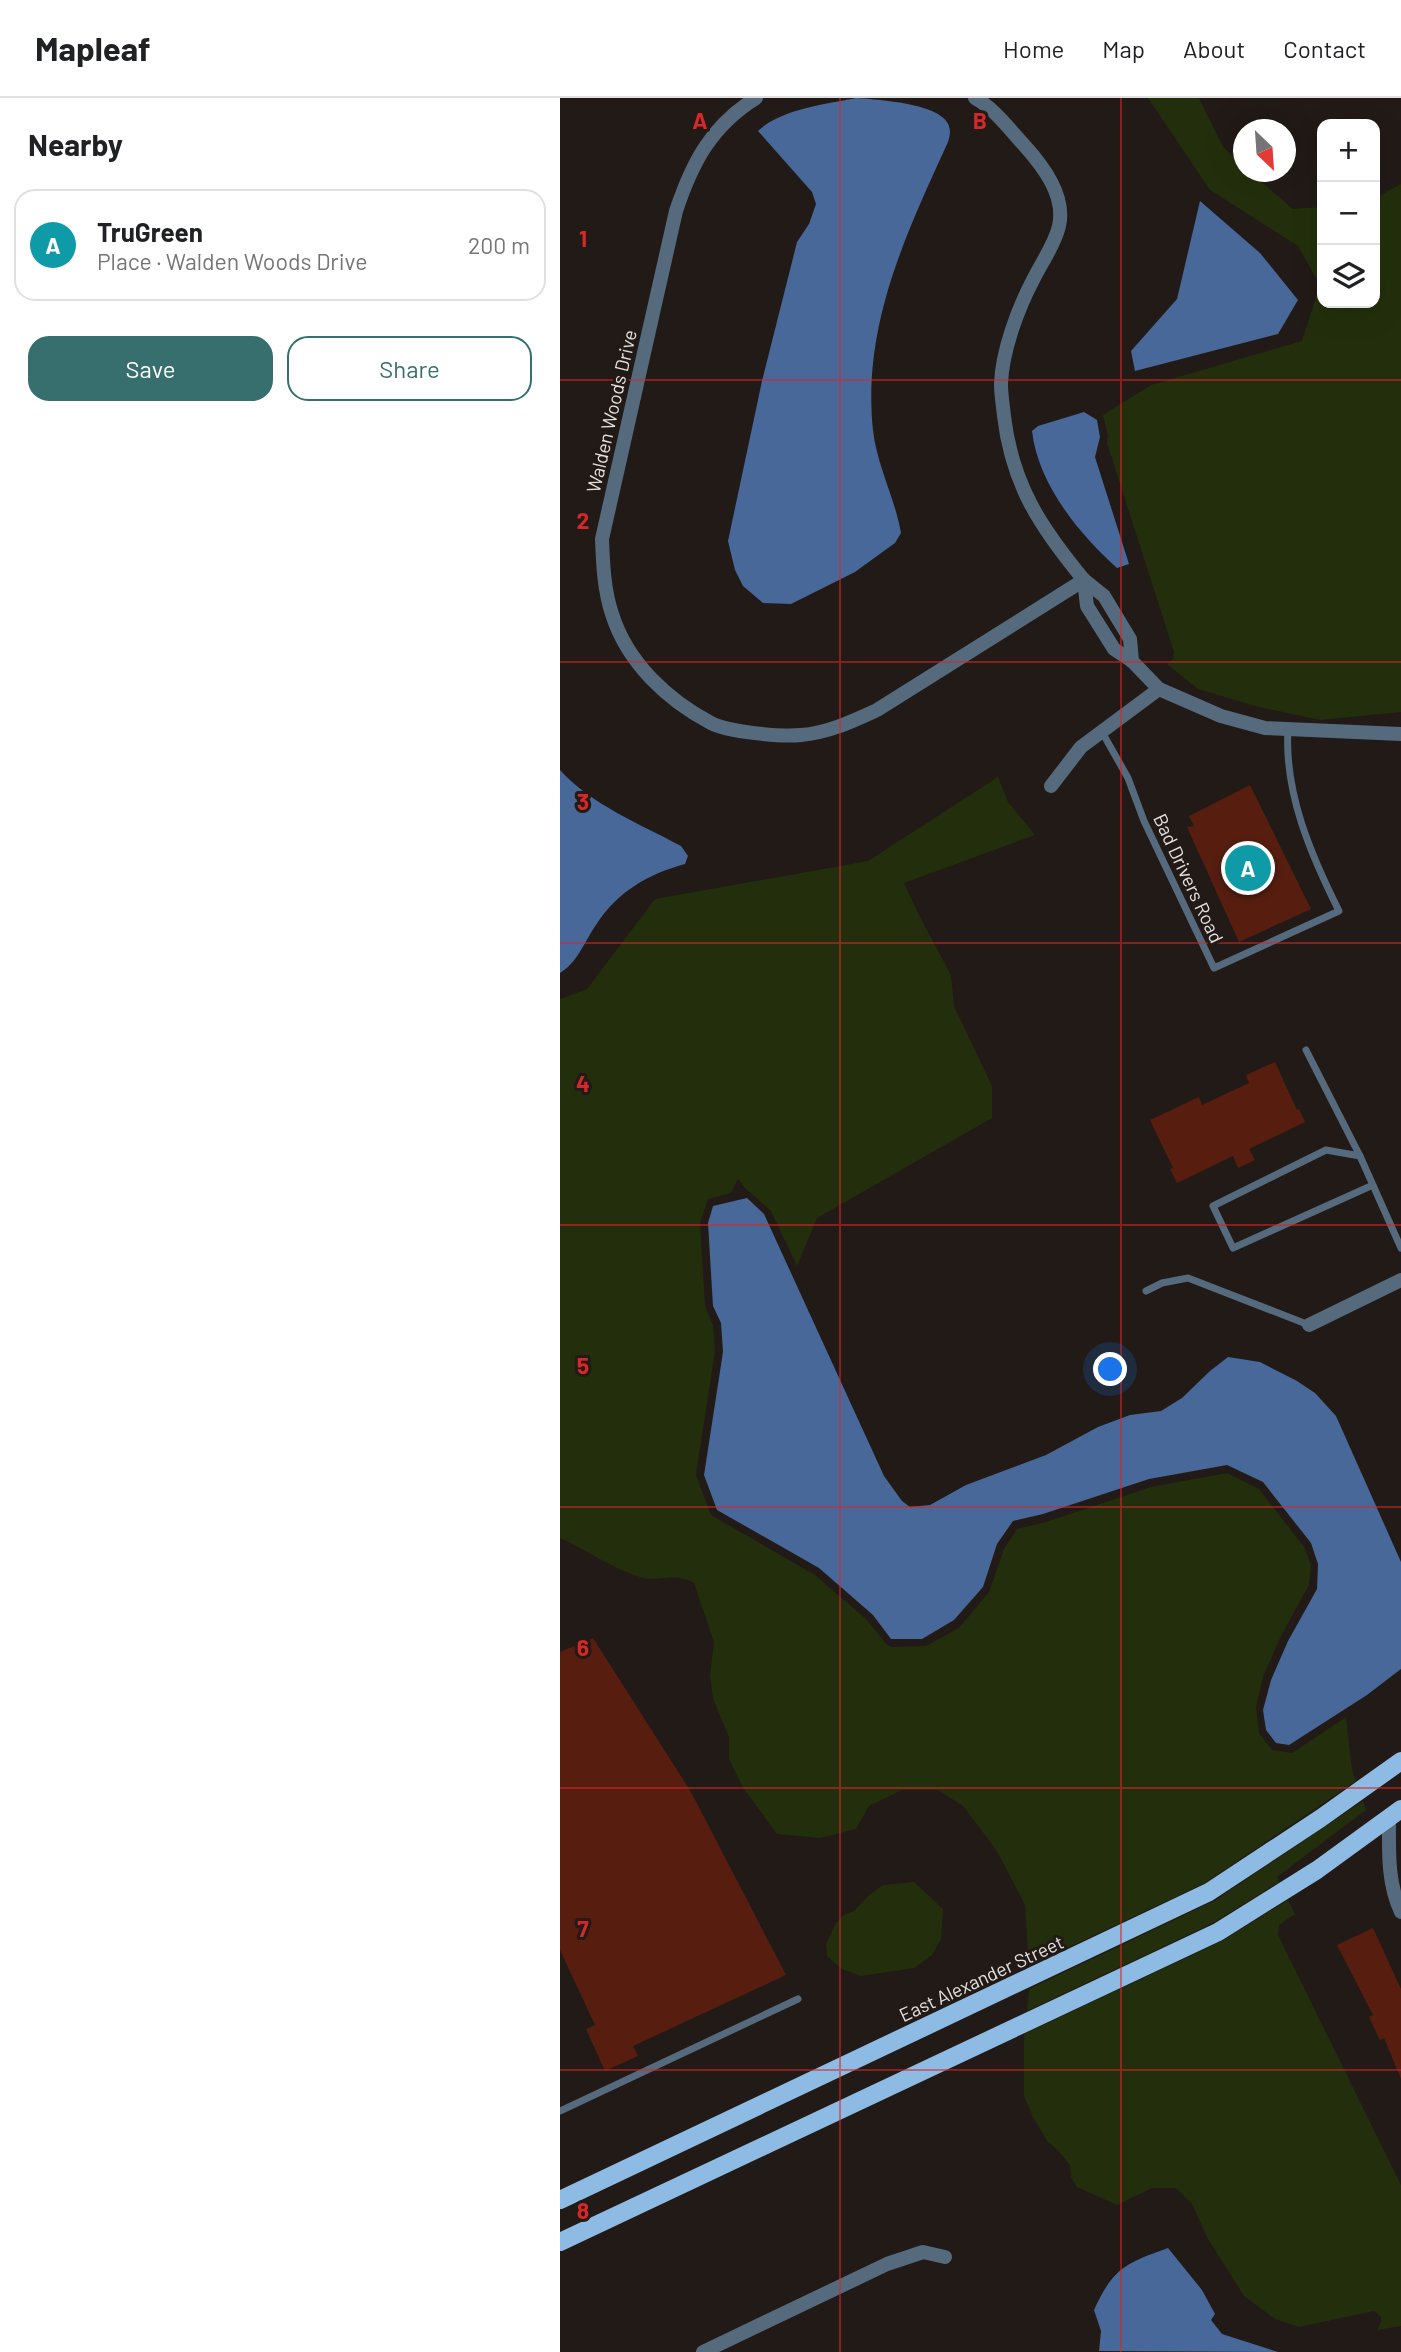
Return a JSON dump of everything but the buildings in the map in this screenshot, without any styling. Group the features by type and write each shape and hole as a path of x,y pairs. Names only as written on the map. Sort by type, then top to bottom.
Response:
{"main road":[{"name":"East Alexander Street","path":"560,2200 1209,1892 1401,1761"},
{"path":"560,2242 1218,1932 1317,1870 1395,1813"}],"street":[{"name":"Walden Woods Drive","path":"756,98 740,108 710,139 688,174 676,211 602,539 604,582 612,615 628,649 656,685 713,724 753,733 801,735 845,725 877,710 1084,580"},
{"path":"975,98 1006,125 1036,158 1052,182 1058,205 1059,224 1026,293 1010,337 1001,384 1008,445 1021,488 1039,522 1084,580 1104,596 1130,639 1132,661 1159,689 1221,716 1265,728 1401,734"},
{"path":"1051,786 1081,747 1159,689"},
{"path":"1309,1325 1401,1280"},
{"path":"1395,1813 1389,1867 1399,1907"},
{"path":"703,2352 887,2264 923,2252 945,2257"}],"lane":[{"name":"Bad Drivers Road","path":"1102,732 1128,778 1144,821 1214,968 1339,911 1294,802 1287,752 1288,729"},
{"path":"1306,1050 1360,1156 1401,1248"},
{"path":"1360,1156 1326,1150 1213,1206 1233,1248 1373,1185"},
{"path":"1146,1291 1162,1283 1188,1278 1309,1325"},
{"path":"560,2111 798,1999"}],"green space":[{"path":"1148,98 1199,98 1223,147 1233,156 1233,182 1262,182 1293,209 1317,207 1317,280 1298,246 1210,190"},
{"path":"1401,184 1401,712 1320,720 1255,706 1198,689 1167,664 1173,659 1174,652 1107,443 1103,415 1151,385 1302,341 1317,294 1317,308 1380,308 1380,195"},
{"path":"998,777 1008,802 1035,835 904,883 951,975 954,1006 992,1086 992,1118 817,1218 797,1266 771,1211 738,1179 731,1193 708,1199 700,1223 705,1306 713,1325 715,1351 696,1475 711,1515 815,1575 867,1620 887,1645 892,1647 926,1646 959,1628 989,1592 1004,1549 1017,1529 1151,1487 1227,1473 1259,1489 1304,1547 1311,1565 1309,1585 1281,1636 1263,1677 1256,1707 1259,1733 1272,1750 1292,1753 1346,1717 1352,1770 1356,1781 1205,1883 1029,1966 1025,1905 997,1851 963,1806 938,1790 902,1790 869,1806 856,1829 820,1838 777,1834 742,1786 729,1759 729,1737 713,1699 710,1676 714,1642 694,1583 673,1577 640,1577 560,1538 560,999 587,989 655,899 868,861"},
{"path":"1363,1801 1366,1810 1277,1877 1279,1882 1213,1923 1027,2011 1029,1989 1214,1901"},
{"path":"914,1882 943,1909 941,1939 932,1955 914,1968 861,1976 842,1969 827,1956 826,1944 836,1923 844,1915 854,1911 883,1885"},
{"path":"1288,1900 1295,1914 1279,1925 1278,1935 1401,2185 1401,2326 1377,2330 1381,2317 1374,2311 1299,2327 1275,2319 1244,2296 1208,2239 1192,2204 1176,2188 1152,2188 1117,2205 1077,2187 1071,2177 1070,2165 1048,2142 1024,2096 1024,2034 1222,1941"}],"water":[{"path":"857,98 896,102 926,109 947,122 950,131 948,142 903,246 881,317 874,354 871,392 873,430 901,533 895,543 855,572 791,604 763,603 743,586 735,570 728,541 762,381 797,242 809,224 816,204 812,192 758,131 791,112"},
{"path":"1200,201 1260,253 1298,300 1278,334 1135,371 1131,351 1177,299"},
{"path":"1084,412 1097,420 1100,437 1095,457 1129,564 1117,568 1089,540 1063,507 1042,470 1036,451 1032,431 1038,426"},
{"path":"560,770 587,794 633,822 681,846 688,856 685,864 646,879 614,903 604,913 576,957 560,973"},
{"path":"747,1198 764,1214 884,1476 902,1501 910,1507 930,1505 966,1485 1046,1455 1098,1427 1130,1415 1161,1411 1182,1398 1228,1357 1260,1362 1315,1393 1336,1416 1401,1562 1401,1669 1367,1695 1289,1745 1276,1743 1266,1730 1263,1710 1271,1680 1288,1641 1317,1589 1318,1564 1311,1543 1263,1482 1227,1465 1149,1479 1043,1514 1013,1521 997,1544 983,1587 954,1620 922,1639 891,1639 873,1615 819,1568 717,1510 704,1475 723,1352 721,1323 713,1306 708,1223 713,1206"},
{"path":"1168,2248 1202,2290 1215,2314 1211,2320 1222,2334 1278,2352 1099,2351 1101,2331 1094,2310 1108,2285 1131,2263"}],"place":[{"name":"TruGreen","path":"1248,868"}]}
